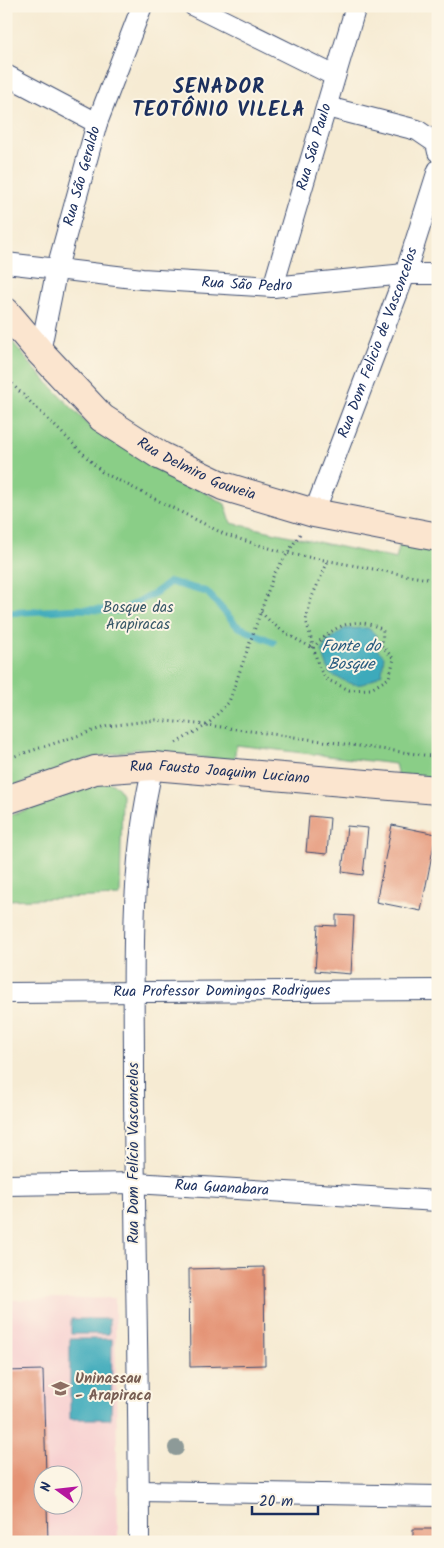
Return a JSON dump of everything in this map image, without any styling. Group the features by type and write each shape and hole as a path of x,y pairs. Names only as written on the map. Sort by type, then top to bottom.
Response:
{"street":[{"name":"Rua São Geraldo","path":"40,352 57,268 97,123 142,6"},
{"path":"194,6 335,76"},
{"name":"Rua São Paulo","path":"273,287 356,6"},
{"path":"6,75 97,123"},
{"path":"327,107 416,130 437,148"},
{"name":"Rua Dom Felicio de Vasconcelos","path":"314,514 405,274 438,170"},
{"name":"Rua São Pedro","path":"6,264 57,268 142,279 273,287 405,274 438,274"},
{"name":"Rua Delmiro Gouveia","path":"6,312 40,352 102,418 161,456 223,486 314,514 438,537"},
{"name":"Rua Fausto Joaquim Luciano","path":"6,800 95,770 153,766 438,790"},
{"name":"Rua Dom Felício Vasconcelos","path":"139,1542 134,1183 134,993 136,887 145,799 153,766"},
{"name":"Rua Professor Domingos Rodrigues","path":"6,993 438,990"},
{"name":"Rua Guanabara","path":"6,1185 134,1183 438,1201"},
{"path":"139,1491 438,1496"}],"path":[{"path":"153,766 169,747 207,725 229,702 274,574 286,553 314,514"},
{"path":"313,648 322,638 342,624 371,623 383,630 382,646 394,659 389,678 371,688 350,690 326,679 319,668 313,648 306,620 311,599 328,561"},
{"path":"261,612 272,625 286,635 313,648"},
{"path":"6,759 108,726 156,720 207,725 438,757"}],"shaded area":[{"name":"Uninassau - Arapiraca","path":"115,1298 118,1542 6,1542 6,1300"}],"green space":[{"name":"Bosque das Arapiracas","path":"6,334 33,367 90,427 225,504 231,523 396,559 401,539 438,549 438,783 399,780 395,764 236,745 234,762 137,749 88,759 6,789"},
{"path":"108,782 117,786 122,794 120,896 6,900 6,817 97,784"}],"water":[{"name":"Fonte do Bosque","path":"368,628 376,635 374,646 384,656 382,673 362,684 351,683 330,674 322,651 326,643 344,629"},
{"path":"71,1319 109,1319 109,1334 71,1334"},
{"path":"70,1339 112,1339 111,1419 70,1419"}],"building":[{"path":"309,816 330,818 327,854 306,852"},
{"path":"392,825 436,834 421,911 376,902"},
{"path":"347,826 368,828 363,875 342,872"},
{"path":"336,915 354,916 351,974 315,971 318,925 336,926"},
{"path":"264,1267 265,1365 190,1367 189,1269"},
{"path":"43,1370 46,1466 32,1466 32,1516 47,1516 48,1542 6,1542 6,1371"},
{"path":"413,1529 438,1529 438,1542 413,1542"}],"waterway":[{"path":"6,613 80,609 120,611 155,593 170,582 207,592 237,626 273,642"}],"place":[{"name":"Uninassau - Arapiraca","path":"61,1388"}],"district":[{"name":"SENADOR TEOTÔNIO VILELA","path":"219,100"}]}
